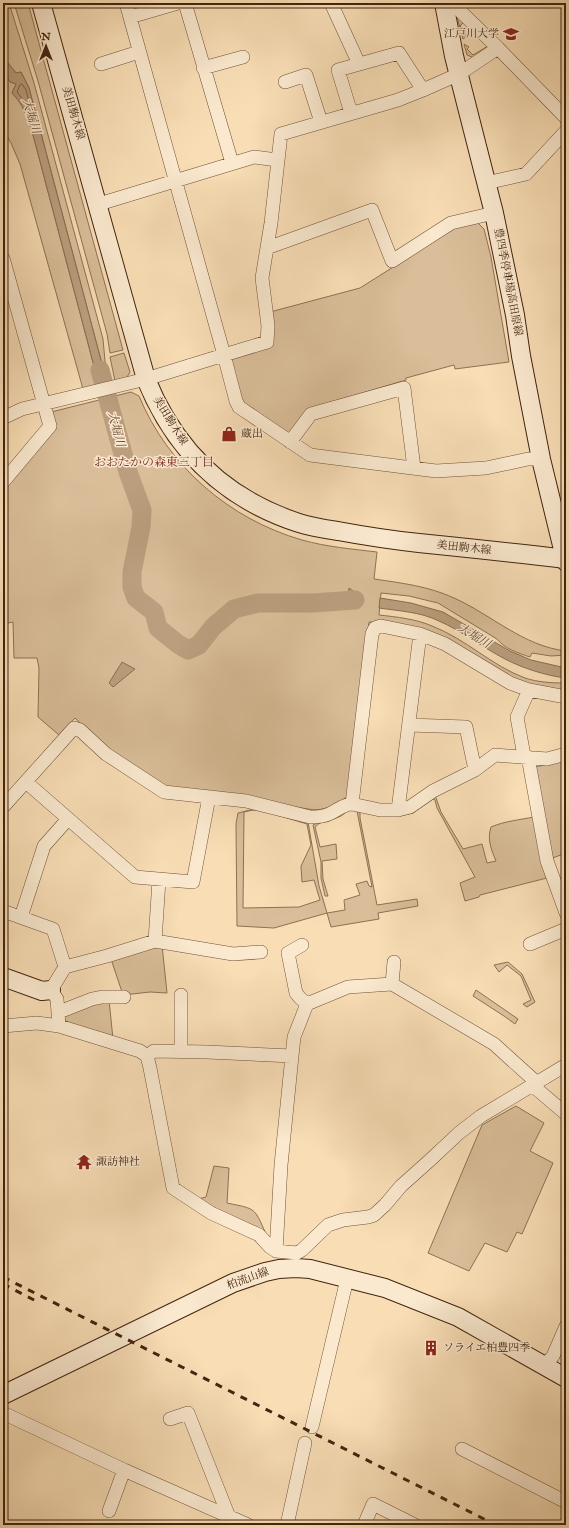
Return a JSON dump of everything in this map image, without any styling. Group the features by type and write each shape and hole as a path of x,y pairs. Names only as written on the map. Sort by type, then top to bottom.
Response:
{"main road":[{"name":"美田駒木線","path":"41,3 99,204 146,379 159,408 175,434 204,467 237,495 278,516 301,524 378,539 566,560"},
{"name":"豊四季停車場高田原線","path":"445,4 459,74 494,213 515,315 521,356 541,459 566,560"},
{"path":"3,977 42,991 51,990"},
{"name":"柏流山線","path":"3,1395 233,1283 265,1272 279,1269 297,1261 310,1270 385,1288 458,1317 566,1378"}],"street":[{"path":"126,3 236,401 239,407 310,455 436,471 486,468 528,459 541,459"},
{"path":"130,17 178,3"},
{"path":"185,3 232,163"},
{"path":"331,3 359,64"},
{"path":"445,4 453,4 566,118"},
{"path":"3,418 22,409 146,379 267,342 268,326 262,278 272,223 281,134 398,100 459,74 498,48"},
{"path":"101,64 139,52"},
{"path":"351,113 338,70 399,53 423,90"},
{"path":"203,68 243,57"},
{"path":"285,82 306,75 321,122"},
{"path":"486,184 526,174 566,131"},
{"path":"99,204 254,157 278,160"},
{"path":"267,248 372,210 392,261 451,224 494,213"},
{"path":"3,258 50,426 3,482"},
{"path":"290,442 311,414 404,388 414,468"},
{"path":"352,804 372,634 375,628 381,626 420,634 445,644 510,683 529,690 566,697"},
{"path":"398,810 420,634"},
{"path":"529,690 517,716 547,861 566,914"},
{"path":"409,725 466,727 475,770"},
{"path":"3,807 74,728 80,730 106,754 164,792 246,801 310,817 321,817 346,805 352,804 380,810 398,810 410,807 433,791 475,770 495,755 526,756 547,759 566,754"},
{"path":"26,782 135,877 158,880 193,882 209,797"},
{"path":"21,917 44,846 68,819"},
{"path":"155,941 158,880"},
{"path":"3,911 53,929 65,967"},
{"path":"530,944 566,929"},
{"path":"59,1026 57,1000 51,990 65,967 155,941 233,954 261,952"},
{"path":"302,945 288,953 296,993 307,1004"},
{"path":"392,984 394,962"},
{"path":"276,1251 281,1165 294,1037 307,1004 348,987 392,984 494,1044 566,1114"},
{"path":"181,995 181,1051"},
{"path":"59,1012 92,999 102,997 124,997"},
{"path":"3,1026 37,1023 59,1026 140,1051 147,1056 174,1188 212,1212 259,1235 270,1247 297,1261 302,1250 328,1225 343,1220 374,1215 401,1186 434,1157 458,1133 481,1116 566,1065"},
{"path":"147,1056 154,1051 181,1051 292,1056"},
{"path":"312,1427 347,1279"},
{"path":"544,1366 553,1356 566,1326"},
{"path":"170,1419 188,1413 229,1517"},
{"path":"3,1414 248,1525"},
{"path":"287,1525 306,1443"},
{"path":"462,1450 566,1502"},
{"path":"109,1511 124,1470"},
{"path":"364,1525 373,1504 414,1525"}],"shaded area":[{"path":"3,3 9,3 34,83 103,339 105,361 111,383 107,383 29,88 21,72 16,73 3,57"},
{"path":"14,3 28,3 123,350 110,353 107,334 38,81"},
{"path":"455,10 464,22 460,26 465,31 463,33 469,35 463,39"},
{"path":"464,44 469,47 467,49 473,55 488,46 491,46 474,58 467,55"},
{"path":"3,66 7,72 10,82 16,84 12,93 22,106 32,131 99,385 83,389 20,164 11,143 3,130"},
{"path":"478,223 484,229 491,257 509,362 455,369 454,365 406,378 406,380 308,409 290,434 244,406 231,362 233,358 271,346 270,312 360,288 455,228"},
{"path":"124,353 130,372 126,379 115,381 110,357"},
{"path":"131,392 139,396 151,421 166,445 184,467 226,504 275,531 302,540 330,546 377,552 374,579 414,586 444,594 468,605 522,637 550,648 566,651 566,655 551,656 532,653 530,657 521,654 508,648 497,639 438,603 409,596 381,593 379,615 413,620 444,631 513,673 534,680 564,683 564,686 566,686 566,693 525,683 389,623 369,622 349,794 342,801 334,805 315,810 168,788 110,752 75,718 59,735 38,717 39,668 37,658 14,658 13,622 3,624 3,540 5,538 6,487 51,412"},
{"path":"563,761 566,796 566,853 550,859 535,767"},
{"path":"435,795 441,812 463,849 482,844 487,863 496,861 491,848 491,827 507,822 534,817 547,878 480,895 479,897 465,901 460,883 475,877 437,808 435,800 433,799 413,813 400,816"},
{"path":"260,809 308,822 319,886 327,913 274,928 237,926 236,824 238,813 250,810","holes":["253,810 264,811 307,824 311,845 301,866 302,882 314,880 320,900 299,907 243,908 244,812"]},
{"path":"348,809 341,816 323,822 315,827 320,847 336,844 337,859 322,861 323,879 328,896 325,896 321,878 321,862 313,825"},
{"path":"360,810 360,818 377,905 417,899 418,906 378,913 379,919 331,927 327,913 345,910 344,900 360,895 356,884 367,881 369,886 372,887 357,811"},
{"path":"162,945 167,993 150,992 123,995 111,959"},
{"path":"508,962 522,974 535,1002 527,1007 523,1004 531,1000 521,976 507,965 499,972 494,965"},
{"path":"476,990 518,1019 515,1024 473,996"},
{"path":"109,1000 113,1039 65,1021 64,1017 93,1004"},
{"path":"516,1106 544,1123 530,1151 553,1163 522,1234 517,1232 507,1252 485,1243 469,1271 428,1253 482,1125"},
{"path":"214,1166 229,1168 227,1203 249,1208 253,1211 259,1219 266,1234 198,1199 206,1197"}],"water":[{"path":"3,57 16,73 21,72 29,88 107,383 99,385 32,131 22,106 12,93 16,84 10,82 8,79 7,72 3,66"},
{"path":"112,397 126,447 119,463 103,399"},
{"path":"349,588 357,594 356,605 347,609"},
{"path":"380,598 411,603 443,612 510,651 531,660 566,668 566,678 543,673 512,662 456,629 432,618 410,612 379,608"},
{"path":"122,662 135,669 113,687 109,683"}],"waterway":[{"name":"大堀川","path":"100,370 128,472 142,510 141,527 132,572 132,587 136,598 154,612 158,628 188,650 199,645 213,627 234,609 258,603 313,603 355,600"}],"railway":[{"path":"3,1277 496,1525"},
{"path":"3,1284 38,1302"}],"place":[{"name":"江戸川大学","path":"511,34"},
{"name":"蔵出","path":"229,434"},
{"name":"諏訪神社","path":"84,1162"},
{"name":"ソライエ柏豊四季","path":"431,1348"}],"district":[{"name":"おおたかの森東三丁目","path":"154,462"}]}
